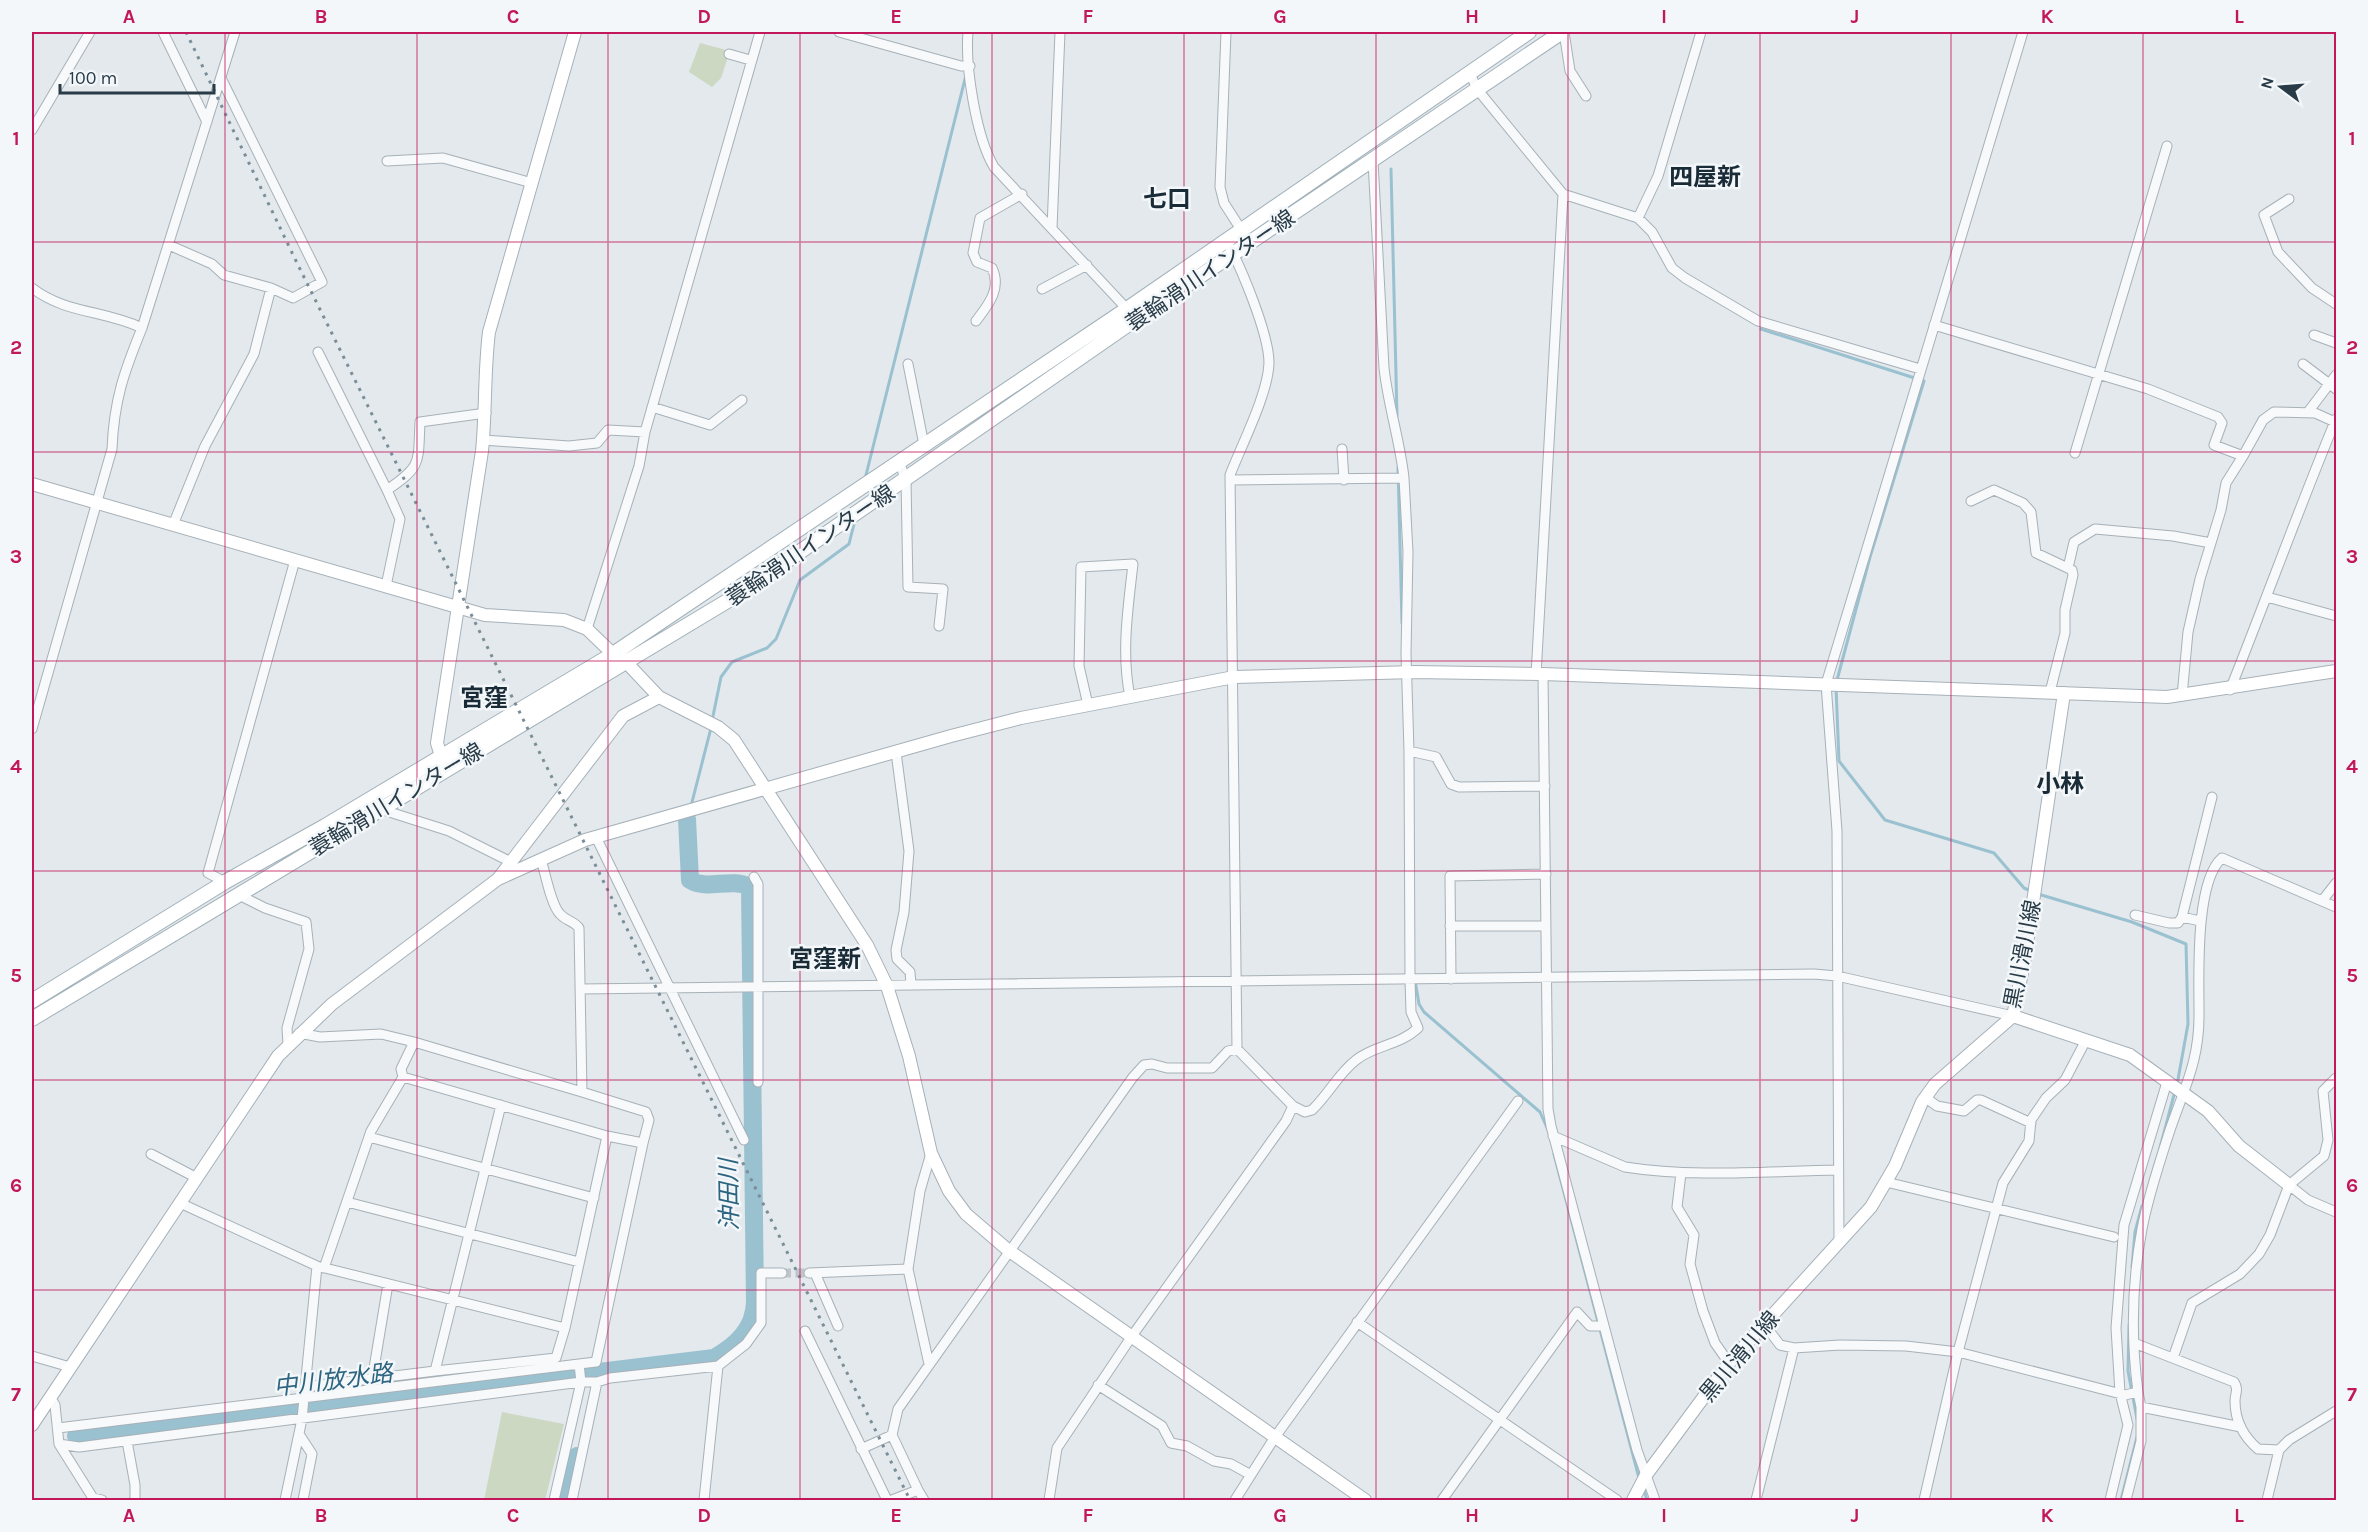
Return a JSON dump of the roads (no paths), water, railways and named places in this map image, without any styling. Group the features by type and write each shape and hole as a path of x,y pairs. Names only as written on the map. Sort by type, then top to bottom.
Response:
{"main road":[{"name":"蓑輪滑川インター線","path":"32,1019 739,594 906,480 1230,248 1242,231 1469,71 1529,32"},
{"name":"蓑輪滑川インター線","path":"32,1001 225,882 612,654 1127,309 1373,161 1563,32"}],"street":[{"path":"32,130 90,32"},
{"path":"163,32 207,122"},
{"path":"32,729 112,448 114,411 123,374 142,328 235,32"},
{"path":"441,756 438,743 483,440 486,413 484,372 489,332 575,32"},
{"path":"587,629 639,466 645,432 750,60 760,32"},
{"path":"839,32 961,66 970,66"},
{"path":"968,32 977,117 986,155 994,167 1022,194 1127,309"},
{"path":"1052,228 1060,32"},
{"path":"1226,32 1220,187 1224,202 1242,231"},
{"path":"1563,32 1570,71 1586,96"},
{"path":"1638,218 1658,176 1701,32"},
{"path":"1839,1243 1837,831 1826,684 2023,32"},
{"path":"729,54 750,60"},
{"path":"1469,71 1477,89 1563,194 1638,218 1652,232 1672,268 1758,321 1920,369"},
{"path":"169,245 212,264 224,275 271,288 293,298 322,282 221,78"},
{"path":"2075,453 2167,146"},
{"path":"387,161 443,158 532,183"},
{"path":"1230,248 1260,322 1269,362 1264,390 1231,480 1237,1049 1293,1107 1305,1112 1312,1110 1357,1058 1405,1040 1418,1028 1411,1012 1410,980 1408,552 1401,449 1384,368 1373,161"},
{"path":"976,321 990,302 996,289 997,277 993,268 977,262 973,253 980,218 1022,194"},
{"path":"1563,194 1540,674 1545,786 1548,1109 1553,1136 1604,1326 1655,1500"},
{"path":"2289,199 2264,215 2278,252 2312,288 2337,304"},
{"path":"1042,289 1087,265"},
{"path":"32,288 60,306 128,321 142,328"},
{"path":"173,525 205,446 254,354 271,288"},
{"path":"1934,325 2148,389 2218,417 2222,423 2214,445 2243,456"},
{"path":"2314,335 2337,343"},
{"path":"318,352 400,519 386,586"},
{"path":"908,364 924,445"},
{"path":"2303,364 2333,387"},
{"path":"2182,696 2188,632 2221,510 2226,483 2263,420 2274,412 2303,414 2308,412 2333,387 2337,375"},
{"path":"652,407 710,425 742,400"},
{"path":"2230,690 2308,486 2336,421 2308,412"},
{"path":"387,490 413,472 418,459 420,422 486,413"},
{"path":"483,440 569,446 597,444 608,430 645,432"},
{"path":"1342,449 1344,480"},
{"path":"899,462 906,480 908,587 943,589 939,626"},
{"path":"1231,480 1404,478"},
{"path":"32,484 485,615 564,620 587,629 612,654 626,662 659,697 712,723 742,749 867,945 887,986 909,1056 931,1153 949,1191 966,1214 1008,1250 1365,1500"},
{"path":"1971,501 1994,490 2023,503 2031,512 2036,553 2068,568 2073,575 2065,610 2065,633 2050,692"},
{"path":"2068,568 2074,542 2095,529 2173,536 2211,543"},
{"path":"225,882 208,873 295,560"},
{"path":"1088,705 1079,666 1081,567 1133,564 1126,630 1126,676 1130,697"},
{"path":"2267,597 2337,616"},
{"path":"32,1425 197,1178 288,1045 299,1033 332,1004 498,879 541,858 596,837 1021,718 1234,677 1407,672 1540,674 2050,692 2123,697 2182,696 2230,690 2336,669"},
{"name":"黒川滑川線","path":"1633,1500 1646,1474 1729,1363 1871,1208 1935,1084 2013,1016 2024,963 2064,693"},
{"path":"498,879 623,716 659,697"},
{"path":"1410,750 1436,757 1451,784 1459,787 1545,786"},
{"path":"896,752 909,851 904,912 896,950 897,958 910,972 911,985"},
{"path":"2135,915 2178,923 2182,916 2212,797"},
{"path":"380,809 448,831 511,862"},
{"path":"596,837 744,1140"},
{"path":"541,858 555,906 560,915 575,922 579,928 582,1092"},
{"path":"2110,1500 2128,1425 2134,1312 2142,1229 2182,1094 2195,1064 2199,1032 2200,921 2215,864 2222,858 2337,907"},
{"path":"1451,979 1450,876 1546,874"},
{"path":"754,878 758,884 758,1082"},
{"path":"2322,901 2337,883"},
{"path":"237,894 265,908 306,922 309,950 287,1028 288,1045"},
{"path":"2182,916 2200,921"},
{"path":"1450,927 1546,926"},
{"path":"581,989 1814,974 1837,976 2013,1016 2130,1055 2208,1111 2239,1146 2308,1200 2337,1212"},
{"path":"58,1428 303,1400 596,1362 649,1120 646,1112 414,1041 381,1034 320,1037 299,1033"},
{"path":"1924,1500 1958,1352 2003,1183 2029,1141 2031,1123 2046,1098 2065,1080 2086,1040"},
{"path":"285,1500 302,1417 321,1267 347,1202 369,1137 403,1077 401,1069 414,1041"},
{"path":"924,1500 892,1435 898,1409 1008,1250 1140,1070 1152,1064 1167,1068 1212,1068 1228,1051 1237,1049"},
{"path":"403,1077 607,1136 643,1143"},
{"path":"2173,1358 2192,1303 2240,1274 2259,1254 2270,1235 2289,1185 2324,1156 2328,1140 2323,1092 2337,1078"},
{"path":"2126,1500 2141,1440 2141,1407 2130,1393 2116,1328 2124,1225 2167,1082"},
{"path":"1926,1098 1937,1106 1964,1111 1981,1100 2031,1123"},
{"path":"1235,1500 1275,1437 1518,1101"},
{"path":"435,1371 501,1105"},
{"path":"1049,1500 1057,1448 1132,1336 1286,1121 1293,1107"},
{"path":"304,1388 556,1358 565,1328 607,1136"},
{"path":"1553,1136 1625,1167 1681,1173 1838,1170"},
{"path":"369,1137 594,1197"},
{"path":"929,1364 908,1269 920,1191 931,1153"},
{"path":"151,1154 197,1178"},
{"path":"1681,1173 1677,1207 1694,1235 1690,1264 1711,1332 1729,1363"},
{"path":"1886,1182 2114,1237"},
{"path":"347,1202 579,1262"},
{"path":"180,1203 321,1267 565,1328"},
{"path":"838,1326 812,1273 908,1269"},
{"path":"59,1444 79,1447 302,1417 581,1382 597,1382 621,1376 718,1366 746,1344 761,1323 761,1273 782,1273"},
{"path":"372,1380 388,1284"},
{"path":"1442,1500 1577,1312 1590,1326 1604,1326"},
{"path":"1357,1323 1617,1500"},
{"path":"1764,1324 1780,1345 1794,1348 1873,1346 1958,1352 2130,1393"},
{"path":"805,1331 887,1500"},
{"path":"2134,1343 2234,1382 2238,1389 2235,1401 2241,1427 2248,1440 2258,1449 2279,1450"},
{"path":"1756,1500 1794,1348"},
{"path":"32,1356 70,1368"},
{"path":"554,1500 581,1382 579,1364"},
{"path":"704,1500 718,1366"},
{"path":"572,1500 597,1382"},
{"path":"1098,1385 1162,1426 1171,1443 1187,1446 1214,1461 1231,1464 1251,1474"},
{"path":"50,1397 55,1405 59,1444 93,1498 102,1500"},
{"path":"2141,1407 2241,1427"},
{"path":"2267,1500 2279,1450 2289,1440 2337,1411"},
{"path":"573,1419 588,1424"},
{"path":"299,1434 312,1454 303,1500"},
{"path":"861,1449 892,1435"},
{"path":"127,1441 135,1485 135,1500"},
{"path":"892,1500 918,1490"}],"waterway":[{"path":"865,479 966,75"},
{"path":"1391,169 1397,416"},
{"path":"1761,329 1924,381 1870,557 1837,680"},
{"path":"1398,467 1402,623"},
{"path":"712,721 721,677 732,662 767,648 776,639 800,580 849,544 855,520"},
{"path":"1836,687 1839,761 1885,820 1994,853 2024,888 2031,891"},
{"path":"691,806 711,728"},
{"name":"沖田川","path":"76,1436 714,1358 737,1342 748,1328 755,1302 750,887 735,883 704,884 690,880 687,819"},
{"path":"2038,894 2132,922 2186,944 2188,1024 2177,1085"},
{"path":"1415,980 1419,1004 1424,1012 1540,1112 1548,1130"},
{"path":"2160,1148 2175,1091"},
{"path":"1554,1154 1639,1478"},
{"path":"2132,1267 2135,1232 2142,1206"},
{"path":"2129,1325 2128,1371 2137,1419"},
{"path":"2121,1500 2137,1437"},
{"name":"沖田川","path":"567,1500 577,1456"},
{"path":"1644,1490 1647,1500"}],"tunnel":[{"path":"782,1273 809,1273"}],"railway":[{"path":"186,32 297,263 910,1500"}],"district":[{"name":"四屋新","path":"1705,177"},
{"name":"七口","path":"1167,199"},
{"name":"宮窪","path":"484,698"},
{"name":"小林","path":"2060,784"},
{"name":"宮窪新","path":"825,959"}],"water label":[{"name":"中川放水路","path":"333,1380"}]}
